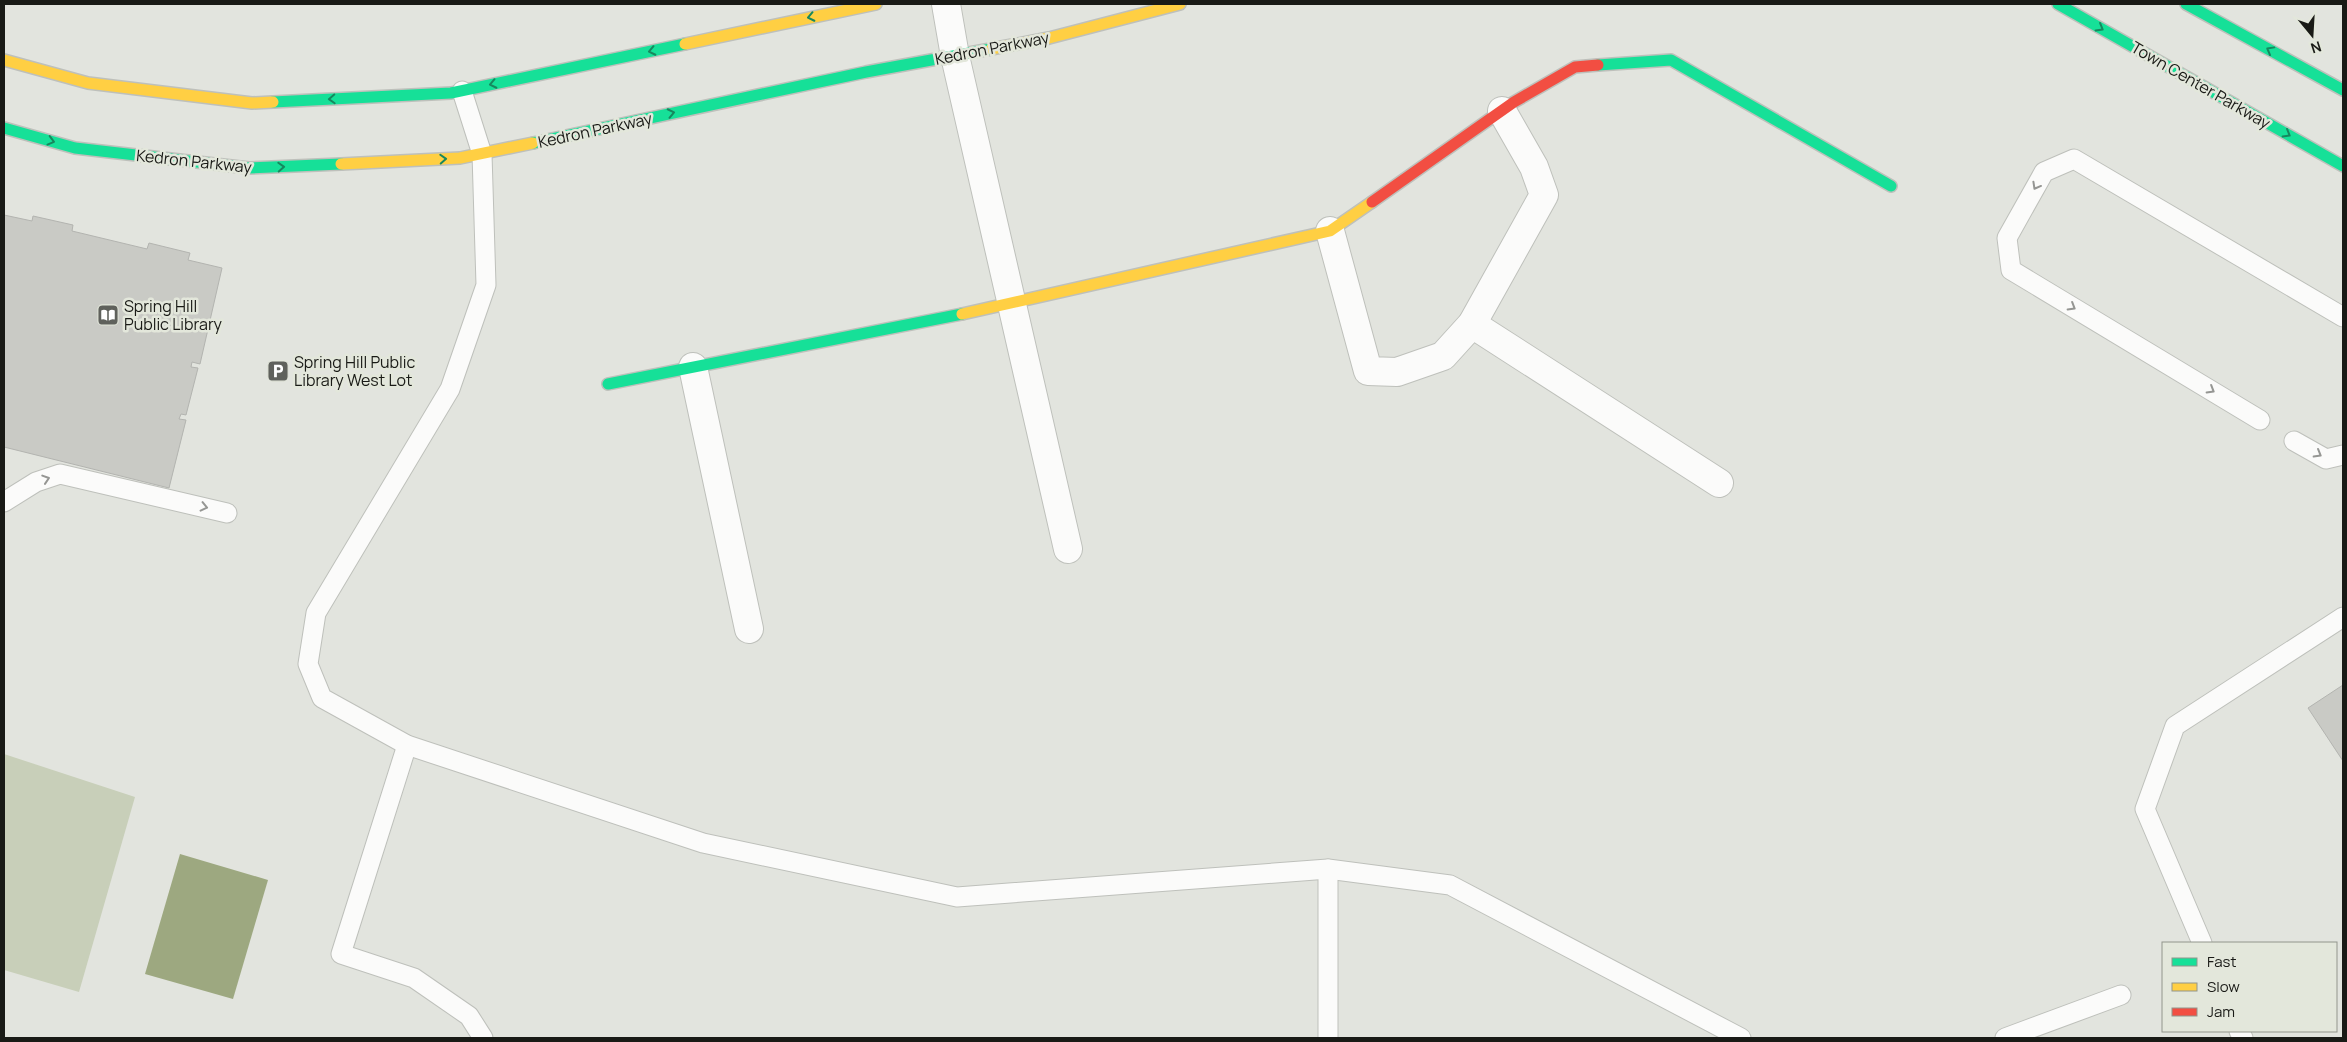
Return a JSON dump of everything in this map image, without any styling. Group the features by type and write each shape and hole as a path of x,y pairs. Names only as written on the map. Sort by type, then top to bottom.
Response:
{"street":[{"path":"4,60 88,83 252,103 451,94 876,4"},
{"path":"946,4 955,56 1068,549"},
{"name":"Kedron Parkway","path":"4,128 75,148 249,168 460,158 866,72 1049,38 1180,4"},
{"name":"Town Center Parkway","path":"2058,4 2343,166"},
{"path":"2186,4 2343,90"},
{"path":"608,384 1012,304 1330,231 1502,111 1575,67 1671,60 1891,186"},
{"path":"1330,231 1368,371 1397,372 1443,356 1472,324 1544,195 1534,167 1502,111"},
{"path":"1472,324 1719,483"},
{"path":"693,367 749,629"}],"lane":[{"path":"462,91 482,154 486,285 450,389 316,613 308,664 322,698 407,745 703,843 958,897 1328,869 1450,885 1740,1038"},
{"path":"2260,420 2011,270 2007,238 2044,172 2074,159 2341,312"},
{"path":"2294,441 2326,459 2343,455"},
{"path":"4,502 36,482 60,474 227,512"},
{"path":"2202,942 2145,809 2175,726 2343,617"},
{"path":"407,745 341,954 414,978 469,1016 483,1038"},
{"path":"1328,869 1328,1038"},
{"path":"2005,1038 2122,995"}],"shaded area":[{"path":"4,754 135,797 79,992 4,970"},
{"path":"180,854 268,880 233,999 145,974"}],"building":[{"name":"Spring Hill Public Library","path":"4,215 32,221 33,216 73,225 72,231 147,249 149,243 190,253 188,260 222,268 200,364 192,362 191,367 198,368 186,415 181,414 179,419 186,420 169,488 4,447"},
{"path":"2343,685 2343,761 2308,708"}],"traffic: fast":[{"path":"2058,4 2343,166"},
{"path":"2186,4 2343,90"},
{"path":"273,102 451,93 685,44"},
{"path":"533,143 866,72 991,49"},
{"path":"1598,65 1671,60 1891,186"},
{"path":"4,128 75,148 249,168 341,164"},
{"path":"608,384 962,314"}],"traffic: slow":[{"path":"685,44 876,4"},
{"path":"991,49 1049,38 1180,4"},
{"path":"4,60 88,83 252,103 273,102"},
{"path":"341,164 460,158 533,143"},
{"path":"962,314 1330,231 1372,202"}],"traffic: jam":[{"path":"1372,202 1514,102 1575,67 1598,65"}],"place":[{"name":"Spring Hill Public Library","path":"108,315"},
{"name":"Spring Hill Public Library West Lot","path":"278,371"}]}
